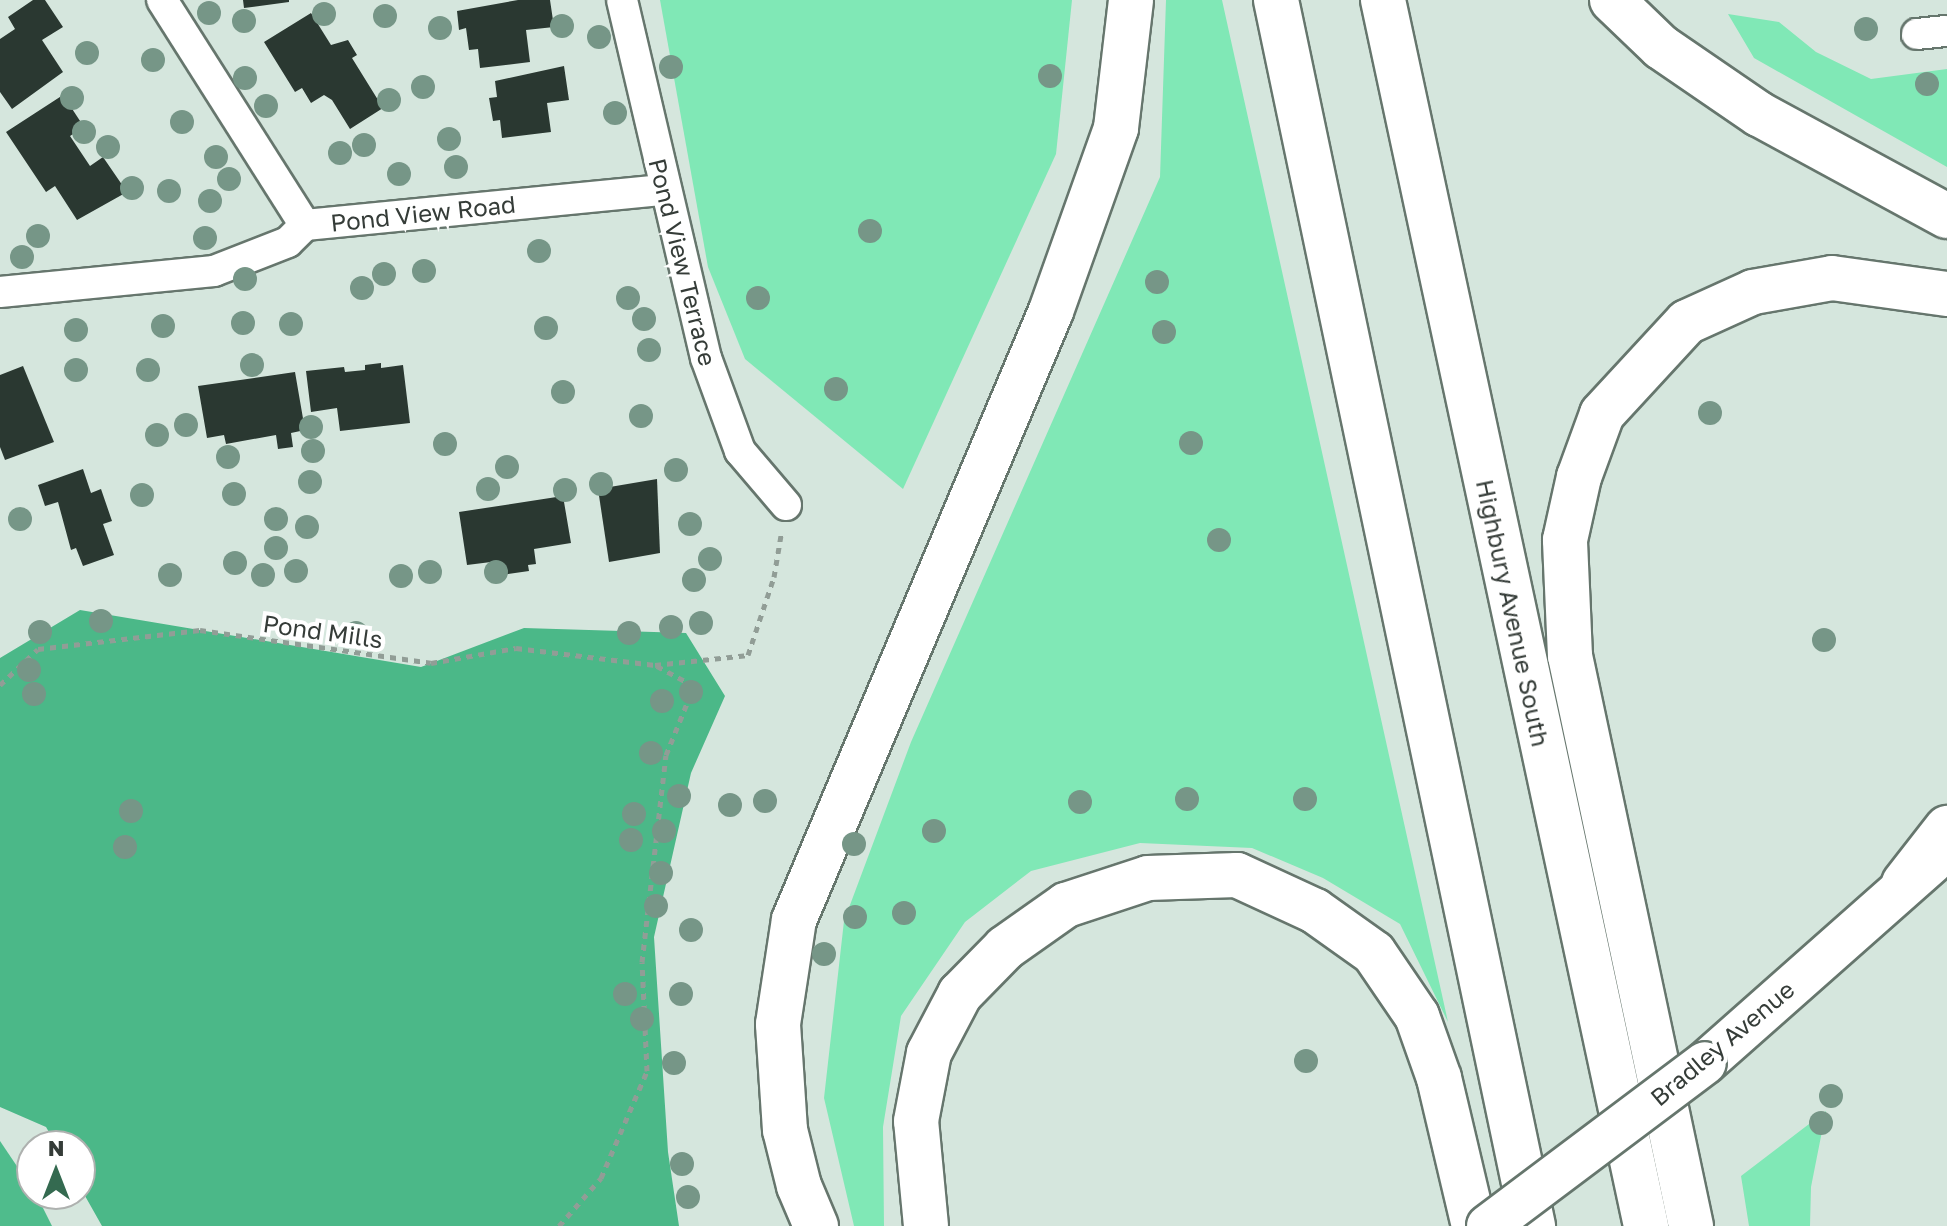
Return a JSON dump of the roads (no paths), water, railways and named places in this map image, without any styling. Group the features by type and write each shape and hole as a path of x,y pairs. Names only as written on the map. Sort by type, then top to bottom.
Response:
{"highway":[{"path":"816,1226 799,1186 785,1130 778,1024 794,920 1051,311 1116,128 1131,0"},
{"path":"1276,0 1533,1226"},
{"name":"Highbury Avenue South","path":"1383,0 1646,1226"},
{"path":"1612,0 1661,47 1759,114 1947,216"},
{"path":"1691,1226 1570,656 1565,540 1579,477 1602,414 1687,322 1753,292 1832,278 1947,294"},
{"path":"1904,883 1947,828"},
{"path":"926,1226 916,1121 929,1053 960,994 1005,948 1066,905 1148,878 1237,875 1315,911 1374,953 1417,1016 1439,1078 1474,1226"}],"main road":[{"name":"Bradley Avenue","path":"1488,1226 1705,1063 1904,883 1947,850"}],"street":[{"name":"Pond View Road","path":"162,0 305,225 663,190"},
{"name":"Pond View Terrace","path":"622,0 663,190 706,358 740,451 786,505"},
{"path":"1917,34 1947,31"},
{"path":"0,292 214,271 288,242 305,225"}]}
